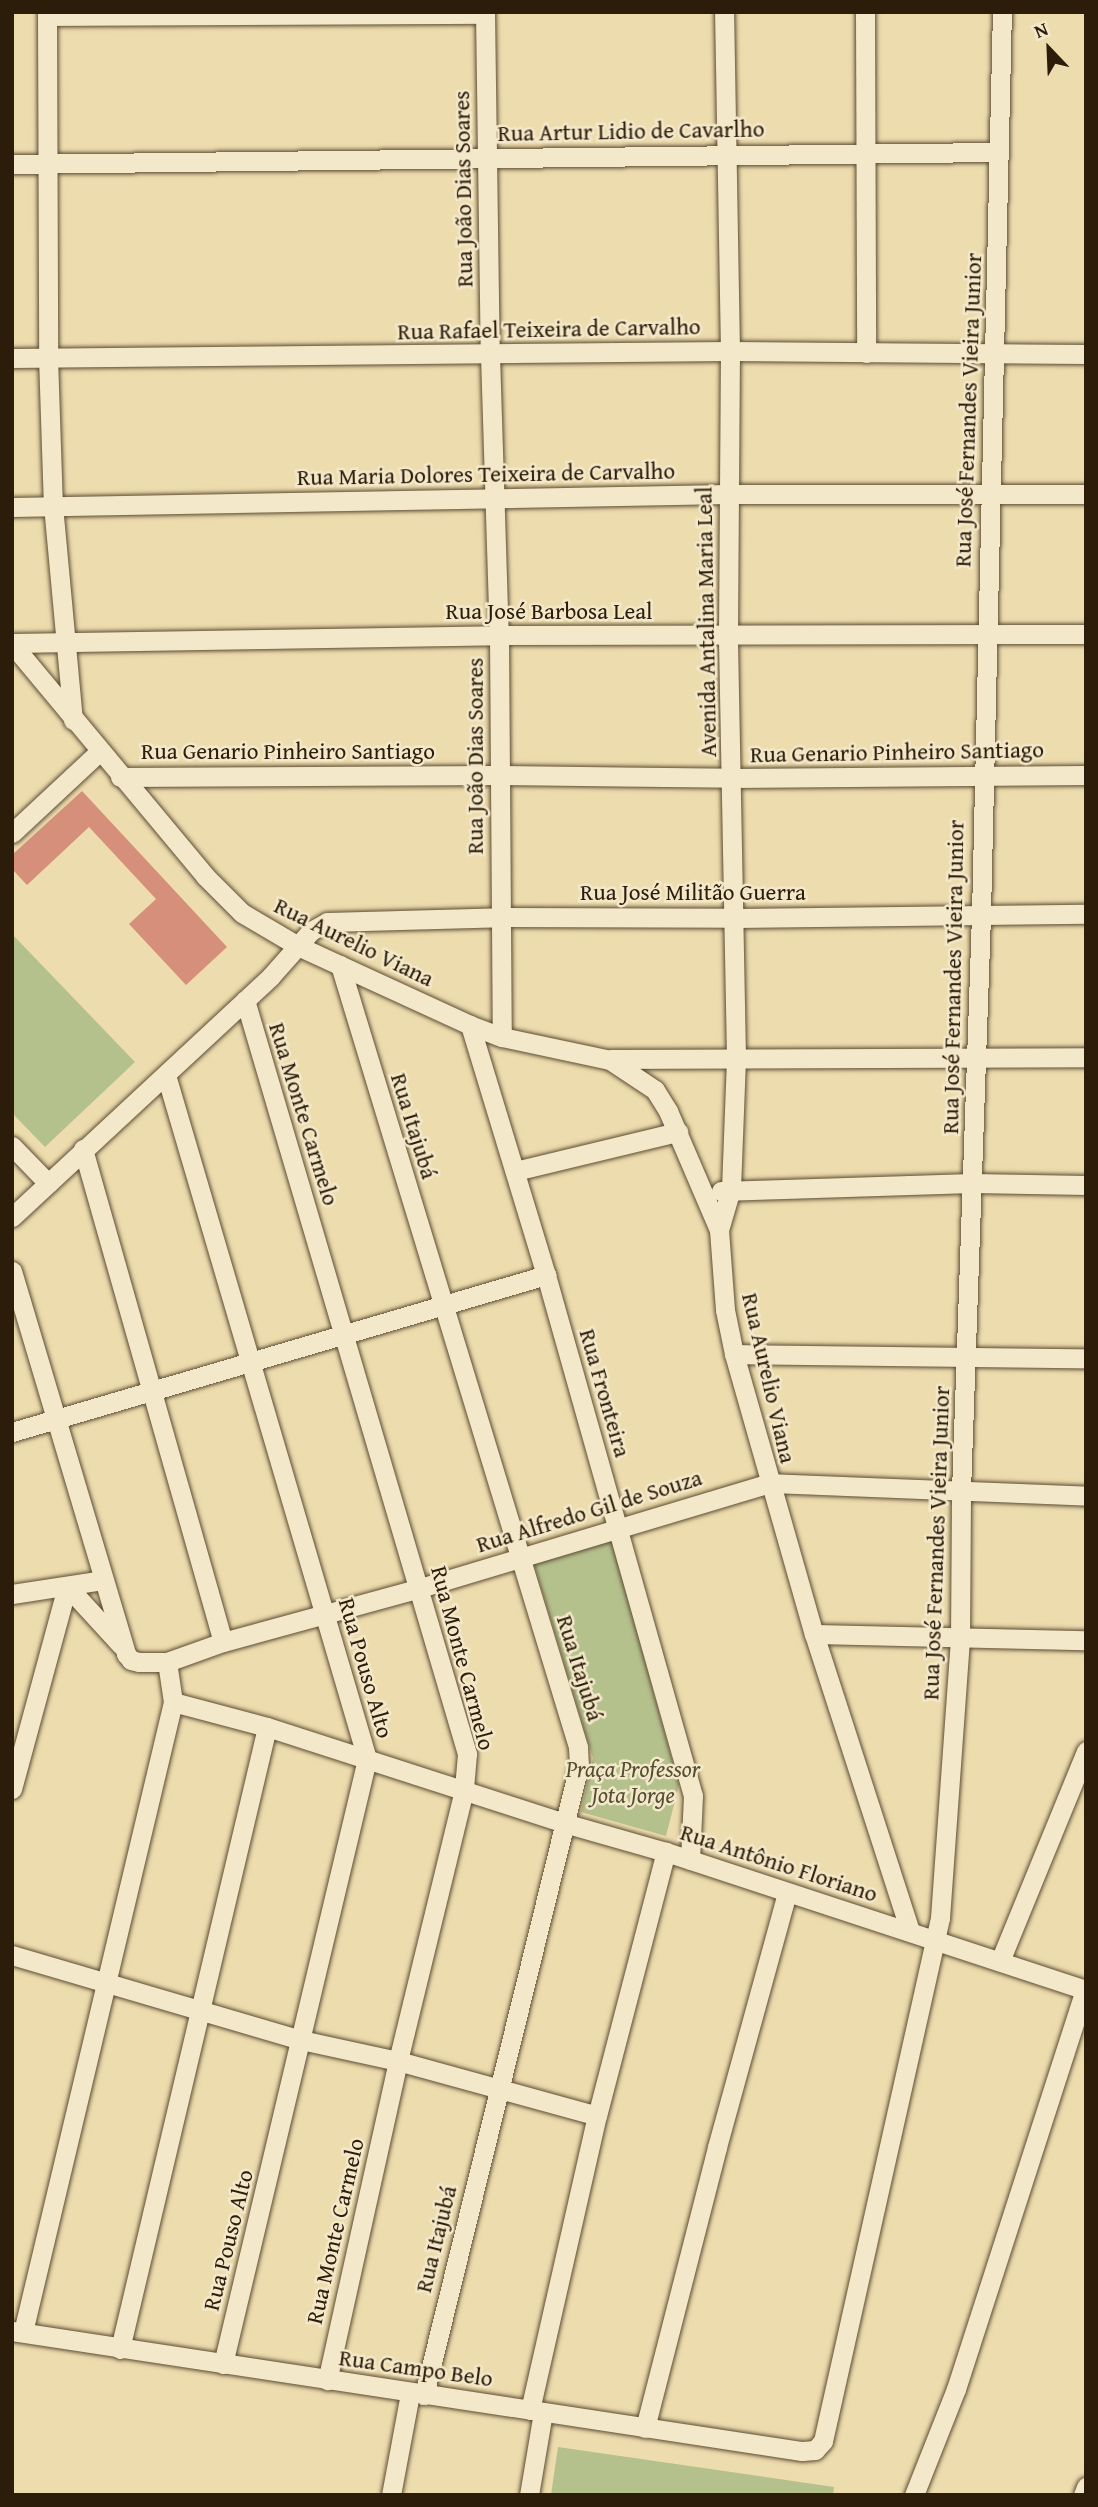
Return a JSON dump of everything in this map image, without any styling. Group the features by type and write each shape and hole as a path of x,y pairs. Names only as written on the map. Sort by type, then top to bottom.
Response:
{"street":[{"name":"Avenida Antalina Maria Leal","path":"719,1230 731,1189 736,1057 736,918 728,635 730,351 724,12"},
{"path":"865,12 866,353"},
{"name":"Rua José Fernandes Vieira Junior","path":"802,2451 815,2450 823,2441 828,2424 936,1942 960,1639 961,1491 981,914 985,633 991,491 1002,12"},
{"path":"73,720 53,505 48,357 47,14 485,13"},
{"name":"Rua João Dias Soares","path":"485,13 490,355 499,635 502,1037"},
{"name":"Rua Artur Lidio de Cavarlho","path":"12,164 999,152"},
{"name":"Rua Rafael Teixeira de Carvalho","path":"12,358 730,351 1086,354"},
{"name":"Rua Maria Dolores Teixeira de Carvalho","path":"12,507 728,494 991,491 1086,494"},
{"name":"Rua José Barbosa Leal","path":"12,644 499,635 1086,634"},
{"name":"Rua Aurelio Viana","path":"12,644 120,777 229,902 252,920 302,942 340,965 470,1025 502,1037 610,1059 655,1090 678,1132 719,1230 725,1310 734,1354 769,1483 814,1634 910,1931"},
{"path":"12,833 99,751"},
{"name":"Rua Genario Pinheiro Santiago","path":"120,777 500,775 733,778 1086,775"},
{"name":"Rua José Militão Guerra","path":"12,1217 245,1000 317,926 335,921 501,917 736,918 1086,914"},
{"name":"Rua Itajubá","path":"340,965 521,1557 578,1748 579,1765 498,2088 391,2495"},
{"name":"Rua Monte Carmelo","path":"245,1000 467,1754 464,1790 398,2061 327,2380"},
{"name":"Rua Fronteira","path":"470,1025 546,1275 693,1796 690,1860"},
{"path":"610,1059 1086,1057"},
{"name":"Rua Pouso Alto","path":"166,1075 367,1759 223,2364"},
{"path":"514,1171 678,1132"},
{"path":"12,1146 48,1183"},
{"path":"83,1149 223,1642"},
{"path":"706,1194 731,1189 972,1183 1086,1185"},
{"path":"12,1271 124,1648"},
{"path":"12,1432 248,1360 546,1275"},
{"path":"734,1354 1086,1357"},
{"name":"Rua Alfredo Gil de Souza","path":"124,1648 131,1660 167,1662 223,1642 420,1588 769,1483 1086,1496"},
{"path":"12,1594 104,1580"},
{"path":"67,1586 124,1648"},
{"path":"12,1789 67,1586"},
{"path":"814,1634 1086,1640"},
{"path":"18,2331 173,1702 167,1662"},
{"name":"Rua Antônio Floriano","path":"173,1702 267,1727 564,1823 666,1852 1085,1990"},
{"path":"120,2349 267,1727"},
{"path":"1000,1961 1086,1751"},
{"path":"529,2495 536,2411 597,2116 666,1852"},
{"path":"645,2428 717,2147 787,1893"},
{"path":"12,1955 301,2040 398,2061 597,2116"},
{"path":"914,2495 956,2389 1085,1990"},
{"name":"Rua Campo Belo","path":"18,2331 120,2349 802,2451"},
{"path":"1083,2495 1086,2487"}],"green space":[{"path":"12,934 135,1062 45,1147 12,1113"},
{"name":"Praça Professor Jota Jorge","path":"612,1541 679,1785 666,1836 581,1812 593,1758 534,1564"},
{"path":"558,2447 834,2487 833,2495 551,2495"}],"building":[{"path":"82,791 227,947 186,985 129,924 156,899 89,827 27,885 12,869 12,855"}]}
